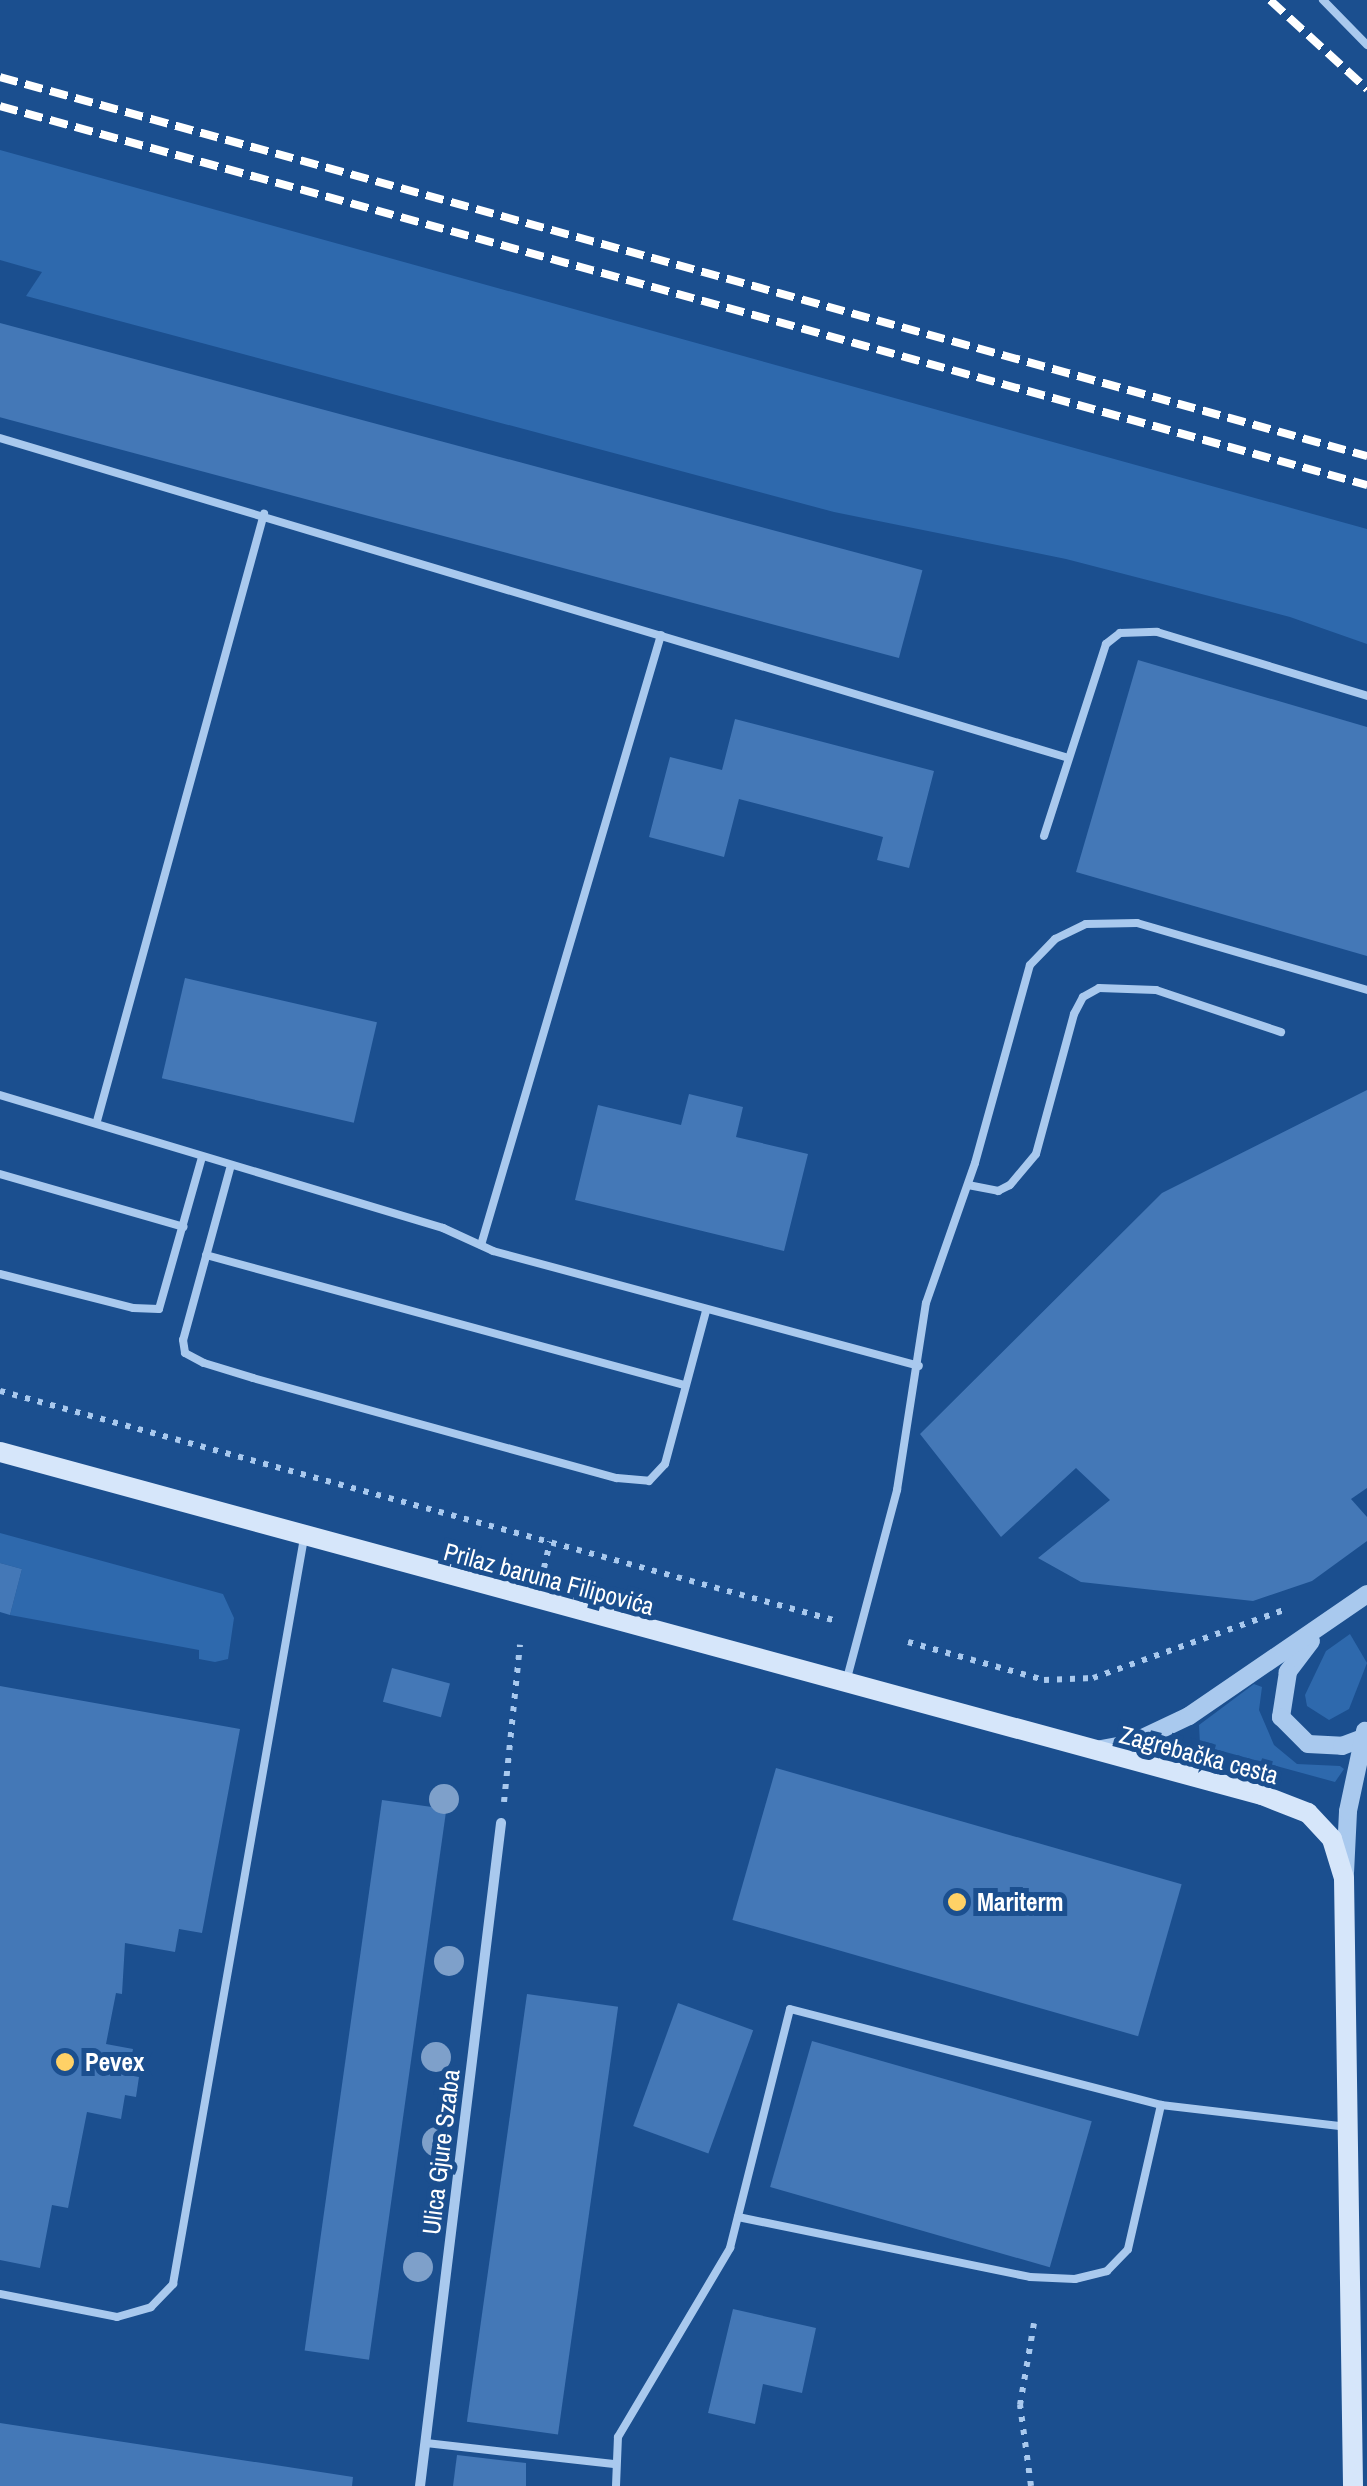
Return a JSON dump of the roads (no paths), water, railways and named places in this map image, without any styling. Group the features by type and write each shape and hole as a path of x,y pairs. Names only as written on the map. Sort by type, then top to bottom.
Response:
{"main road":[{"name":"Prilaz baruna Filipovića","path":"0,1452 1085,1751"},
{"name":"Zagrebačka cesta","path":"1085,1751 1262,1795 1308,1813 1332,1839 1344,1878 1353,2486"}],"street":[{"name":"Zagrebačka cesta","path":"1085,1751 1158,1733 1367,1594"},
{"path":"1323,1625 1288,1672 1281,1717 1308,1744 1342,1746 1365,1732"},
{"name":"Zagrebačka cesta","path":"1344,1878 1348,1811 1365,1732"},
{"name":"Ulica Gjure Szaba","path":"420,2486 502,1823"}],"lane":[{"path":"1323,0 1367,45"},
{"path":"0,438 1066,757"},
{"path":"97,1121 264,514"},
{"path":"1044,836 1066,757 1106,644 1134,630 1367,696"},
{"path":"481,1245 660,635"},
{"path":"844,1686 897,1490 926,1303 968,1185 1030,965 1055,938 1086,924 1138,923 1367,990"},
{"path":"968,1185 998,1190 1010,1185 1036,1154 1074,1014 1083,997 1099,988 1156,990 1281,1032"},
{"path":"0,1096 97,1121 481,1245 706,1311 919,1366"},
{"path":"0,1274 132,1308 159,1308 202,1157"},
{"path":"231,1165 183,1340 185,1352 204,1363 617,1478 648,1481 665,1464 706,1311"},
{"path":"0,1174 184,1227"},
{"path":"206,1255 686,1385"},
{"path":"0,2294 117,2317 152,2307 173,2284 304,1538"},
{"path":"616,2486 618,2437 730,2248 790,2010 1161,2105 1348,2128"},
{"path":"738,2217 1030,2277 1108,2271 1128,2249 1161,2105"},
{"path":"426,2442 614,2464"}],"railway":[{"path":"1270,0 1367,89"},
{"path":"0,77 1367,456"},
{"path":"0,106 1367,485"}],"place":[{"name":"Mariterm","path":"957,1902"},
{"name":"Pevex","path":"65,2062"}]}
